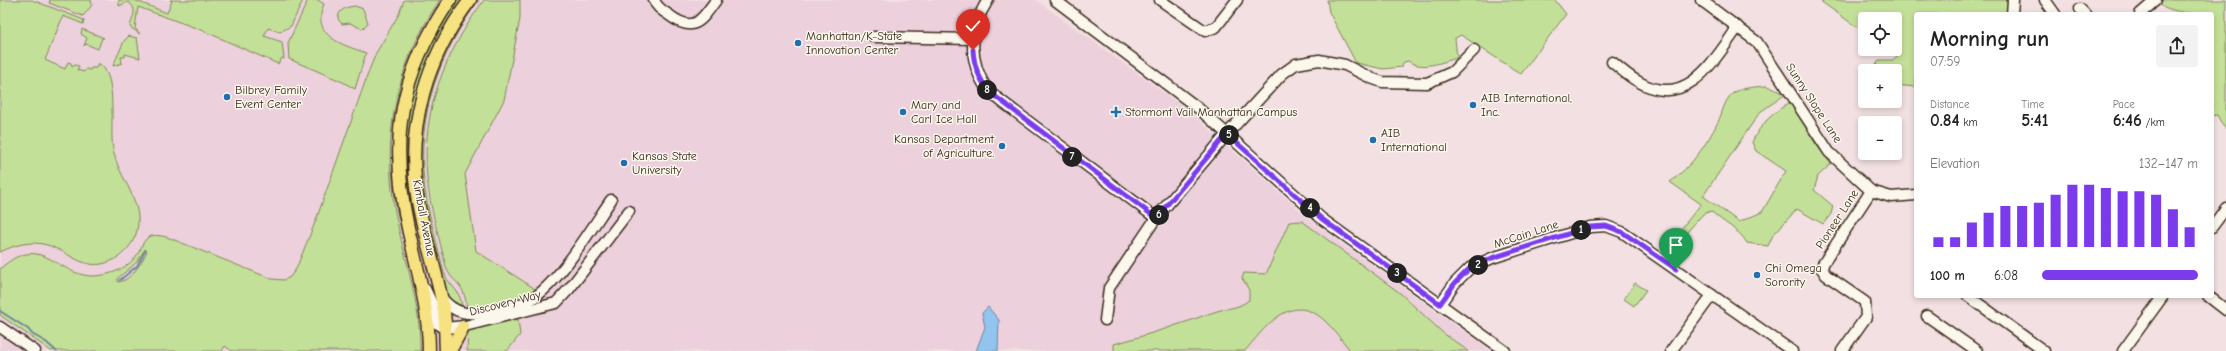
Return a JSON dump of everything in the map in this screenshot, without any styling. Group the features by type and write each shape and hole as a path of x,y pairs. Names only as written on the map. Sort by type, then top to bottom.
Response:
{"main road":[{"name":"Kimball Avenue","path":"429,351 427,315 399,180 401,124 408,84 418,54 450,0"},
{"name":"Kimball Avenue","path":"446,351 443,306 417,196 415,144 420,104 431,66 450,28 470,0"},
{"path":"450,351 463,327"}],"street":[{"path":"654,0 656,6 681,24 688,26 697,23 716,0"},
{"path":"988,0 980,12 973,38 976,68 988,91 1156,218"},
{"path":"1055,0 1183,96 1322,219 1505,351"},
{"path":"1160,0 1205,31 1216,28 1237,0"},
{"name":"Sunny Slope Lane","path":"1701,0 1757,42 1829,152 1871,191 1891,197 1914,196"},
{"path":"2012,12 2013,0"},
{"path":"2045,0 2054,12"},
{"path":"2142,12 2156,0"},
{"path":"1612,62 1639,83 1655,89 1667,91 1680,88 1694,81 1709,67 1738,27"},
{"path":"874,37 973,38"},
{"path":"1105,320 1109,288 1156,218 1268,87 1282,74 1296,64 1327,60 1345,65 1382,82 1402,84 1427,83 1452,72 1474,50"},
{"name":"Pioneer Lane","path":"1842,351 1866,317 1865,302 1826,275 1822,269 1823,264 1871,191"},
{"name":"Discovery Way","path":"440,295 446,304 460,313 481,314 516,306 530,300 553,283 612,200"},
{"path":"2214,224 2226,208"},
{"name":"Discovery Way","path":"445,328 463,327 530,311 556,303 570,288 629,211"},
{"name":"McCain Lane","path":"1440,304 1455,283 1470,268 1492,258 1590,227 1606,226 1622,232 1792,351"},
{"path":"421,283 434,308 436,323 445,328"},
{"path":"530,311 542,301 553,283"},
{"path":"1671,351 1712,295"},
{"path":"1971,298 2044,351"},
{"path":"2123,351 2162,298"},
{"path":"2211,298 2226,310"},
{"path":"1927,316 1977,351"},
{"path":"0,326 35,351"}],"shaded area":[{"name":"Kansas State University","path":"0,0 1036,0 1186,109 1315,224 1491,351 0,351"}],"green space":[{"path":"0,0 32,0 84,20 83,24 63,16 45,60 65,69 68,62 71,63 72,67 75,65 79,66 77,70 84,72 86,69 90,70 91,68 96,68 98,63 105,69 109,78 112,102 113,149 120,170 134,201 138,222 136,234 132,242 122,255 115,259 96,265 79,261 56,248 35,243 17,245 0,252"},
{"path":"50,0 91,0 92,5 83,16 49,3"},
{"path":"119,0 134,0 167,13 172,1 170,0 303,0 291,26 280,32 268,28 264,36 282,42 284,59 282,58 278,64 204,31 138,7 135,28 140,34 130,27 134,13 133,7 128,2 119,6"},
{"path":"308,0 318,0 324,4 321,15 325,32 339,43 366,53 355,89 343,82 289,59 288,43"},
{"path":"404,0 440,0 424,26 411,53 401,80 391,137 390,166 393,196 398,226 416,303 420,335 420,351 232,351 225,346 222,351 51,351 0,315 0,269 14,258 27,254 38,254 79,274 99,276 112,273 125,267 135,258 145,240 154,236 167,237 272,279 284,280 290,277 296,269 316,220 376,53 399,14","holes":["145,249 147,251 132,275 123,281 118,282 118,278 136,263"]},
{"path":"455,0 464,0 430,58 413,196 410,196 404,174 406,120 420,62"},
{"path":"475,0 479,0 465,21 442,63 428,109 424,132 424,182 427,201 444,274 459,295 462,308 449,299 444,291 423,199 425,197 422,193 420,180 419,144 423,110 445,46"},
{"path":"484,0 520,0 520,19 504,100 465,174 476,251 537,290 526,298 477,310 476,308 467,309 462,289 450,275 446,267 430,200 426,153 432,106 439,83 447,62 458,41"},
{"path":"1327,0 1555,0 1566,14 1521,74 1461,35 1455,38 1457,58 1426,66 1414,64 1408,61 1404,62 1402,67 1383,69 1356,63 1329,12"},
{"path":"1819,0 2012,0 2010,12 1914,12 1914,87 1902,86 1902,64 1877,64 1879,60 1893,60 1897,56 1902,56 1902,12 1858,12 1858,28"},
{"path":"2152,0 2226,0 2226,128 2223,126 2217,115 2214,116 2214,12 2180,12 2166,8"},
{"path":"355,6 363,9 368,23 362,29 350,23 342,24 338,19 341,11"},
{"path":"82,29 104,38 102,38 98,49 86,44 84,46 87,38 81,34"},
{"path":"129,36 137,38 140,58 125,54 125,57 121,57 122,63 113,66 124,41"},
{"path":"414,49 416,50 394,169 396,190 422,312 424,351 422,351 422,334 418,300 398,216 392,174 392,153 397,110 401,90"},
{"path":"1767,86 1786,94 1760,112 1703,196 1739,222 1762,212 1786,171 1756,151 1752,142 1759,129 1768,119 1790,102 1815,143 1831,164 1818,176 1814,190 1833,206 1831,214 1823,224 1797,209 1773,235 1768,246 1747,243 1740,234 1711,211 1703,214 1681,239 1677,234 1701,204 1670,182 1692,162 1704,147 1732,94 1744,89"},
{"path":"1302,221 1400,293 1443,333 1468,351 1351,351 1324,320 1312,312 1301,309 1290,310 1280,315 1245,351 1114,351 1114,344 1219,310 1236,307 1249,300 1249,290 1242,278 1244,273 1266,274 1289,222"},
{"path":"1635,283 1646,290 1634,306 1624,299"},
{"path":"518,319 520,335 507,351 467,351 468,330"}],"water":[{"path":"988,307 999,320 998,351 976,351 985,327 982,313"}],"waterway":[{"path":"120,280 137,266 145,251"},
{"path":"0,311 28,329 32,334 46,342 56,351"}],"place":[{"name":"Manhattan/K-State Innovation Center","path":"798,43"},
{"name":"Bilbrey Family Event Center","path":"227,97"},
{"name":"AIB International, Inc.","path":"1473,105"},
{"name":"Mary and Carl Ice Hall","path":"903,112"},
{"name":"Stormont Vail Manhattan Campus","path":"1116,112"},
{"name":"AIB International","path":"1373,140"},
{"name":"Kansas Department of Agriculture.","path":"1002,146"},
{"name":"Kansas State University","path":"624,163"},
{"name":"Chi Omega Sorority","path":"1757,275"}],"route":[{"path":"973,50 974,62 978,75 988,91 1065,152 1156,218 1227,134 1322,219 1440,304 1455,283 1470,268 1492,258 1590,227 1606,226 1622,232 1676,269"}]}
